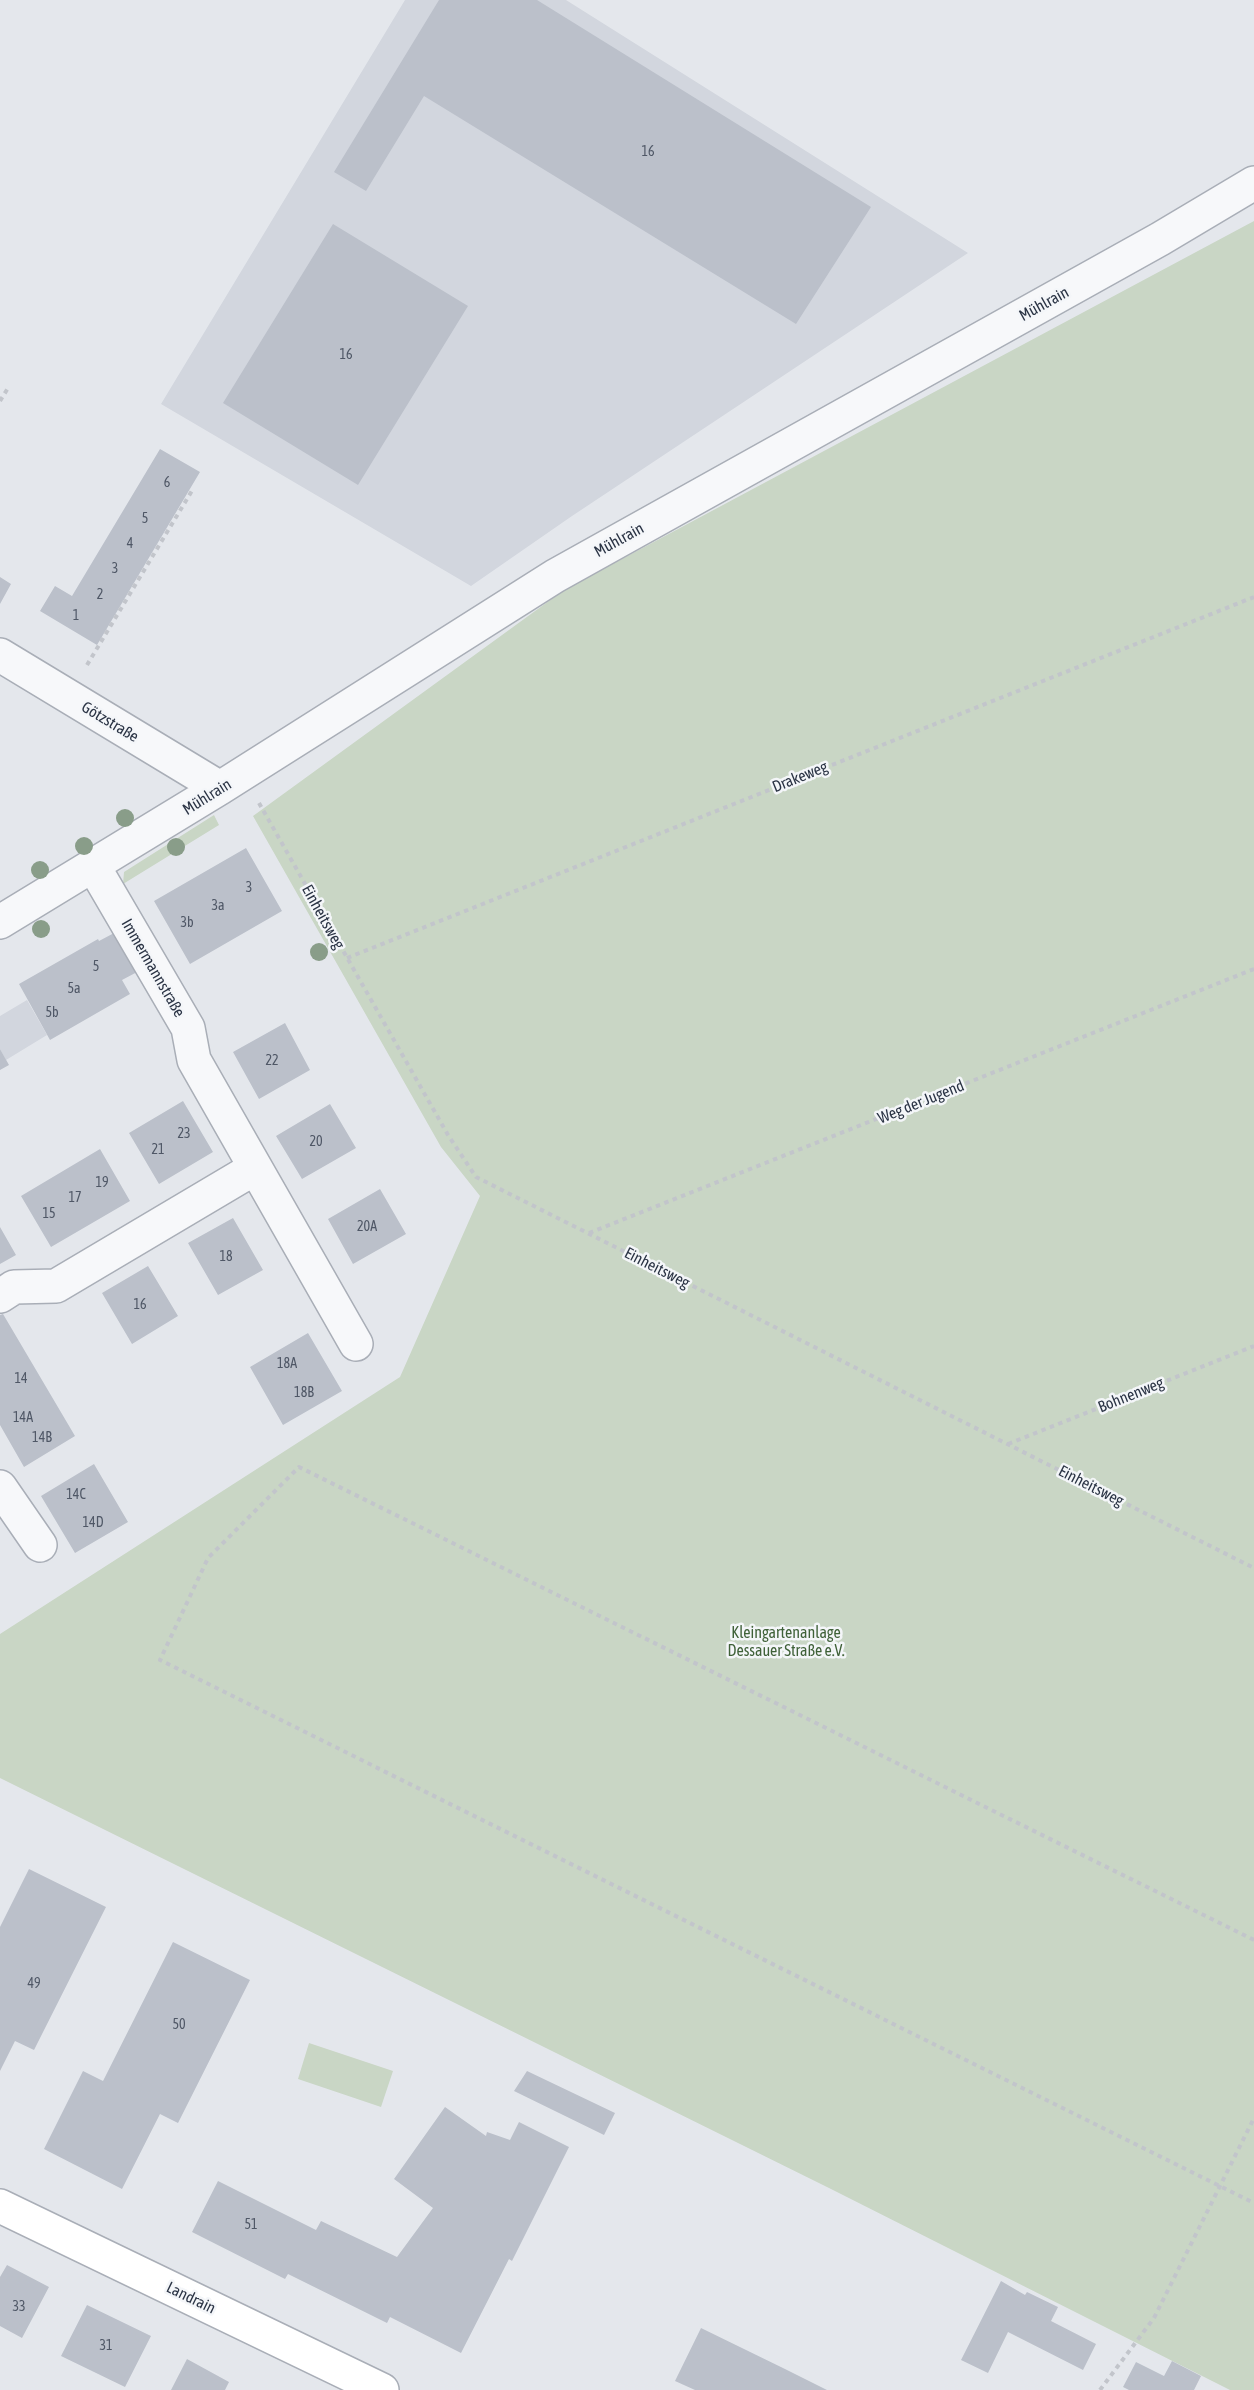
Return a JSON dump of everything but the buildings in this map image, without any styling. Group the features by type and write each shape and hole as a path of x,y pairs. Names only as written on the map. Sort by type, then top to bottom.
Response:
{"street":[{"name":"Mühlrain","path":"0,922 94,867 555,576 1150,245 1254,183"},
{"name":"Götzstraße","path":"0,655 68,696 231,781"},
{"name":"Immermannstraße","path":"94,867 188,1028 194,1060 356,1344"},
{"path":"0,1296 14,1287 56,1286 255,1168"},
{"path":"0,1487 40,1545"},
{"name":"Landrain","path":"0,2206 382,2390"}],"path":[{"path":"0,401 8,388"},
{"path":"68,696 193,489"},
{"name":"Drakeweg","path":"346,958 1254,597"},
{"name":"Einheitsweg","path":"231,781 346,958 448,1135 476,1177 1254,1568"},
{"name":"Weg der Jugend","path":"588,1234 1254,969"},
{"name":"Bohnenweg","path":"1008,1444 1254,1346"},
{"path":"1254,1940 299,1467 208,1557 160,1660 1254,2203"},
{"path":"1100,2390 1154,2318 1254,2118"}],"shaded area":[{"path":"405,0 566,0 968,253 572,516 471,586 161,404"},
{"path":"27,1000 47,1035 6,1060 0,1049 0,1016"}],"green space":[{"name":"Kleingartenanlage Dessauer Straße e.V.","path":"1254,221 1254,2390 1230,2390 829,2188 0,1778 0,1634 400,1377 480,1196 441,1147 253,816 564,590"},
{"path":"214,815 219,825 123,884 124,872"},
{"path":"309,2043 393,2071 381,2107 298,2079"}]}
